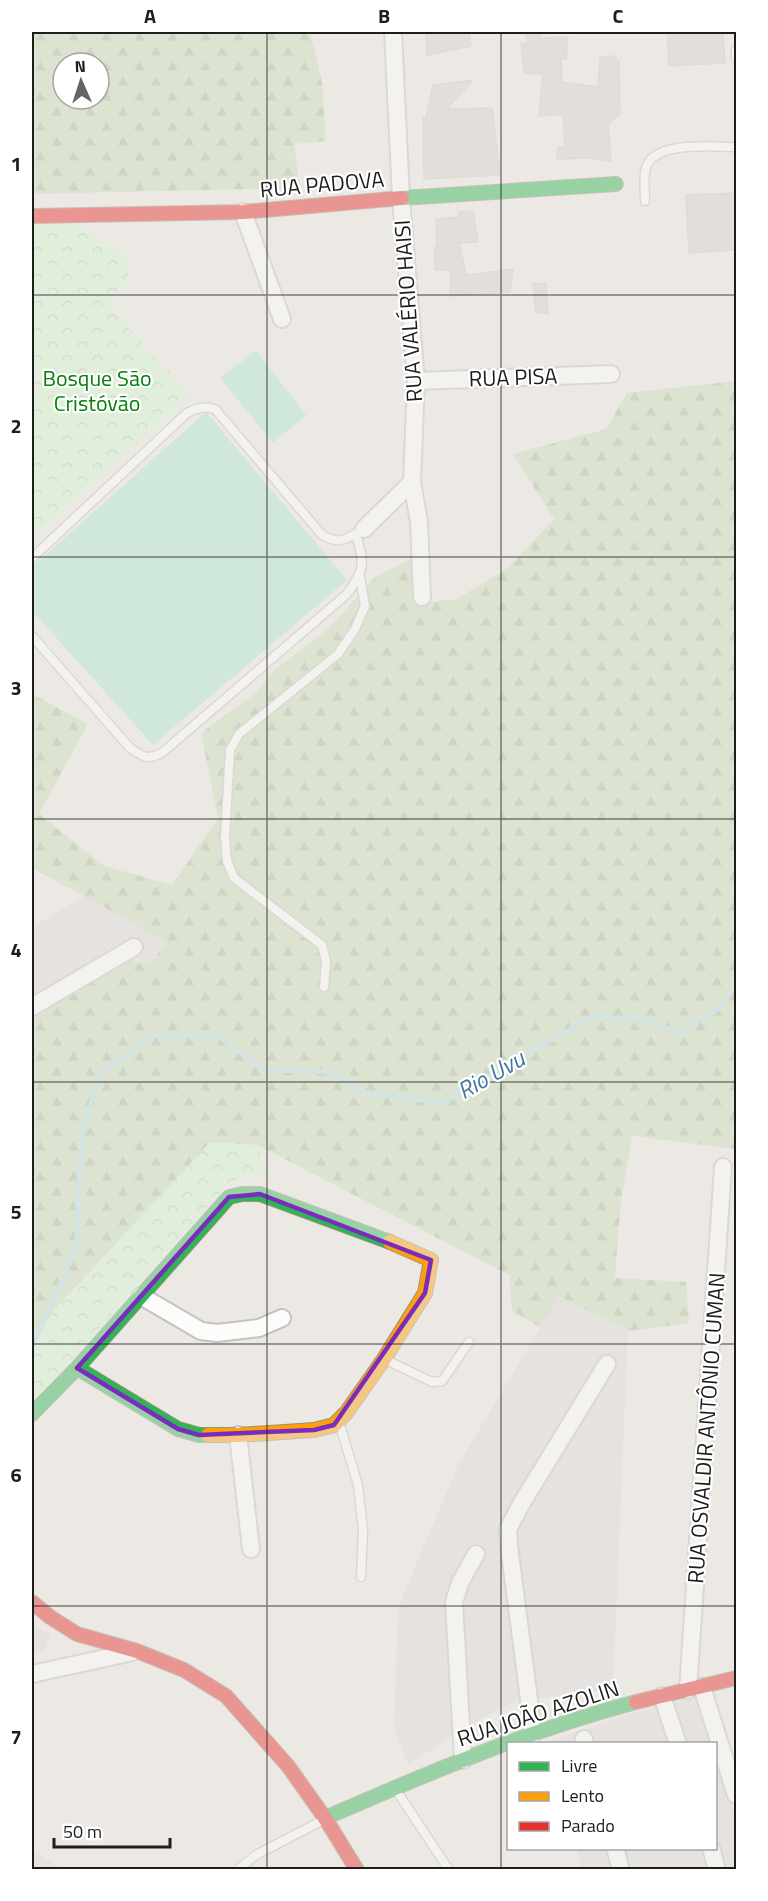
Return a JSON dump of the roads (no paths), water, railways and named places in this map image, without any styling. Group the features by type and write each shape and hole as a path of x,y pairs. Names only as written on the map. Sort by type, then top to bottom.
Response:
{"street":[{"name":"RUA VALÉRIO HAISI","path":"393,32 401,198 416,381 412,482 418,522 422,597"},
{"name":"RUA PADOVA","path":"32,216 243,212 401,198 616,184"},
{"path":"243,212 282,319"},
{"name":"RUA PISA","path":"416,381 611,374"},
{"path":"360,531 412,482"},
{"path":"32,1007 134,947"},
{"name":"RUA OSVALDIR ANTÔNIO CUMAN","path":"695,1688 723,1167"},
{"path":"32,1414 77,1368 229,1197 260,1194 411,1250 431,1260 425,1293 384,1359 334,1425 314,1430 199,1435 178,1429 77,1368"},
{"path":"141,1296 201,1331 217,1333 259,1328 282,1318"},
{"path":"532,1735 508,1529 607,1364"},
{"path":"238,1435 252,1549"},
{"path":"462,1760 454,1602 460,1583 476,1554"},
{"path":"32,1602 77,1634 137,1651 184,1671 226,1696 288,1766 357,1869"},
{"path":"32,1674 137,1651"},
{"name":"RUA JOÃO AZOLIN","path":"512,1742 583,1718 736,1678"},
{"path":"695,1688 716,1742"},
{"path":"662,1696 678,1742"},
{"name":"RUA JOÃO AZOLIN","path":"325,1818 394,1787 507,1744"},
{"path":"717,1746 736,1796"},
{"path":"616,1850 621,1869"},
{"path":"712,1850 717,1869"}],"lane":[{"path":"736,49 736,58"},
{"path":"645,201 646,168 651,159 662,151 675,148 736,147"},
{"path":"32,558 187,413 197,408 208,407 215,409 322,535 333,541 342,541 360,531 362,557 360,577 365,606 355,629 338,654 239,734 230,750 225,837 226,861 234,878 322,945 326,961 324,987"},
{"path":"32,636 130,748 144,757 154,757 163,752 347,594 360,577"},
{"path":"384,1359 432,1382 442,1381 469,1342"},
{"path":"339,1420 358,1485 363,1530 361,1577"},
{"path":"394,1787 449,1869"},
{"path":"237,1869 256,1855 325,1818"}],"waterway":[{"name":"Rio Uvu","path":"32,1347 77,1247 78,1190 83,1132 99,1075 155,1035 219,1037 264,1070 330,1072 364,1092 443,1103 591,1017 646,1019 678,1033 717,1010 736,985"}],"park label":[{"name":"Bosque São Cristóvão","path":"97,390"}]}
